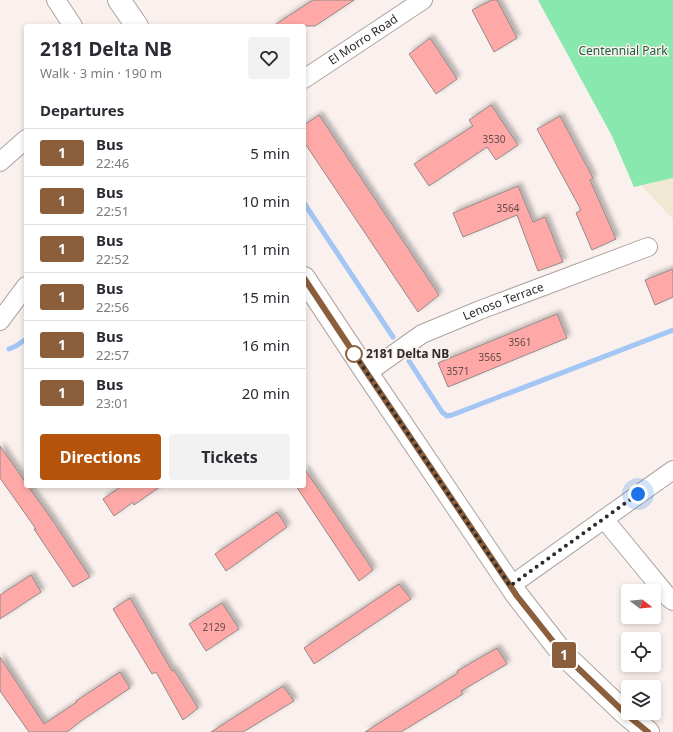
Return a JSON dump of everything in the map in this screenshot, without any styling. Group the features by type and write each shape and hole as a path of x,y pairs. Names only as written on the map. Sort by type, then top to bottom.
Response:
{"main road":[{"path":"119,0 136,24"},
{"path":"306,281 510,586 563,654 627,715 648,732"}],"street":[{"path":"56,0 72,24"},
{"name":"El Morro Road","path":"306,78 423,0"},
{"path":"0,162 24,142"},
{"name":"Lenoso Terrace","path":"367,373 422,334 480,310 648,247"},
{"path":"0,321 24,289"},
{"path":"510,586 673,470"},
{"path":"604,519 673,601"}],"shaded area":[{"path":"673,178 673,219 642,186"}],"green space":[{"name":"Centennial Park","path":"538,0 673,0 673,178 634,187 612,136"}],"building":[{"path":"313,0 354,0 315,26 306,26 306,24 276,24"},
{"path":"492,0 497,0 517,38 494,52 472,10"},
{"path":"430,38 457,79 436,94 409,54"},
{"path":"491,105 518,145 496,160 487,147 429,186 414,164 473,126 469,120"},
{"path":"319,115 439,295 418,312 306,145 306,124"},
{"path":"560,116 593,178 590,180 616,239 592,250 576,213 581,210 537,129"},
{"path":"518,186 533,222 545,217 563,262 538,271 517,215 463,237 453,213"},
{"path":"673,269 673,297 655,305 645,280"},
{"path":"557,314 567,338 448,387 438,363"},
{"path":"0,446 24,480 24,488 29,488 90,577 73,587 34,529 36,529 0,478"},
{"path":"306,471 373,570 359,581 297,488 306,488"},
{"path":"119,488 158,488 134,505 133,502 114,516 103,499"},
{"path":"277,512 287,527 226,571 215,554"},
{"path":"31,575 41,592 0,619 0,595"},
{"path":"399,584 411,599 314,664 304,648"},
{"path":"130,598 172,671 174,670 198,708 183,720 156,672 152,674 113,609"},
{"path":"222,603 239,629 206,651 189,624"},
{"path":"497,648 507,664 461,691 463,694 401,732 365,732 458,673 457,671"},
{"path":"0,657 44,724 120,672 130,688 67,732 29,732 0,691"},
{"path":"283,686 294,701 243,732 211,732"}],"waterway":[{"path":"306,206 393,337"},
{"path":"409,361 442,412 447,416 673,330"},
{"path":"9,349 24,340"}],"bus line":[{"name":"1","path":"306,281 517,596 563,654 627,715 648,732"}],"place":[{"name":"2181 Delta NB","path":"354,354"}],"route":[{"path":"354,354 351,349 510,586 638,494"}]}
